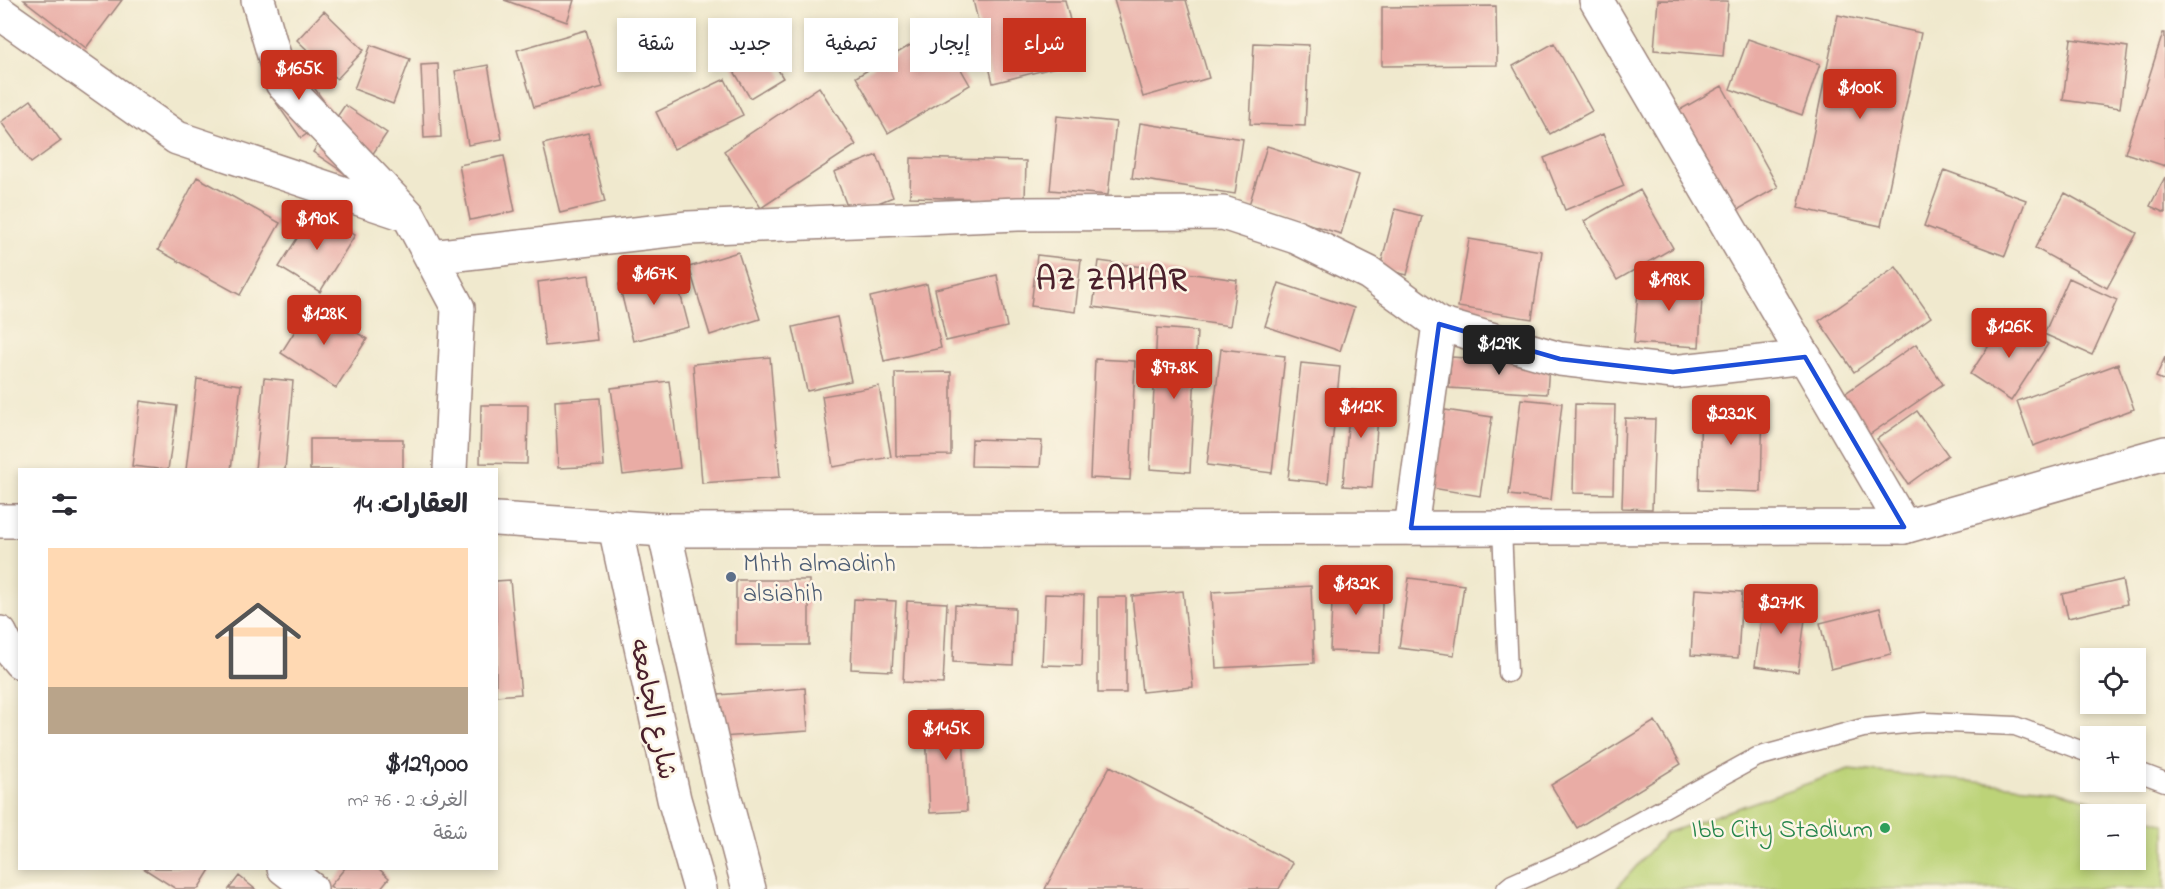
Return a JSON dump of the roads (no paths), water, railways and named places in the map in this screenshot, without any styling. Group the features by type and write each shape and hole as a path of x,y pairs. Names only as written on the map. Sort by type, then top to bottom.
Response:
{"street":[{"path":"258,0 282,83 409,216 458,308 450,468"},
{"path":"1596,0 1904,527"},
{"path":"0,13 177,138 409,216"},
{"path":"431,257 688,228 1018,214 1223,213 1296,237 1369,273 1439,324 1560,359 1673,372 1804,357"},
{"path":"1411,528 1439,324"},
{"path":"498,519 664,530 1904,527 2165,453"},
{"path":"0,521 18,521"},
{"name":"شارع الجامعه","path":"615,527 674,799 700,889"},
{"name":"شارع الجامعه","path":"664,530 722,787 749,889"},
{"path":"0,633 18,660"},
{"path":"287,870 311,889"}],"lane":[{"path":"1502,528 1508,673"},
{"path":"1506,889 1512,884 1582,853 1756,757 1863,728 1926,722 2015,726 2080,750"},
{"path":"2146,775 2165,782"}],"place":[{"name":"Mhth almadinh alsiahih","path":"731,577"},
{"name":"Ibb City Stadium","path":"1885,828"}],"district":[{"name":"AZ ZAHAR","path":"1112,278"}]}
